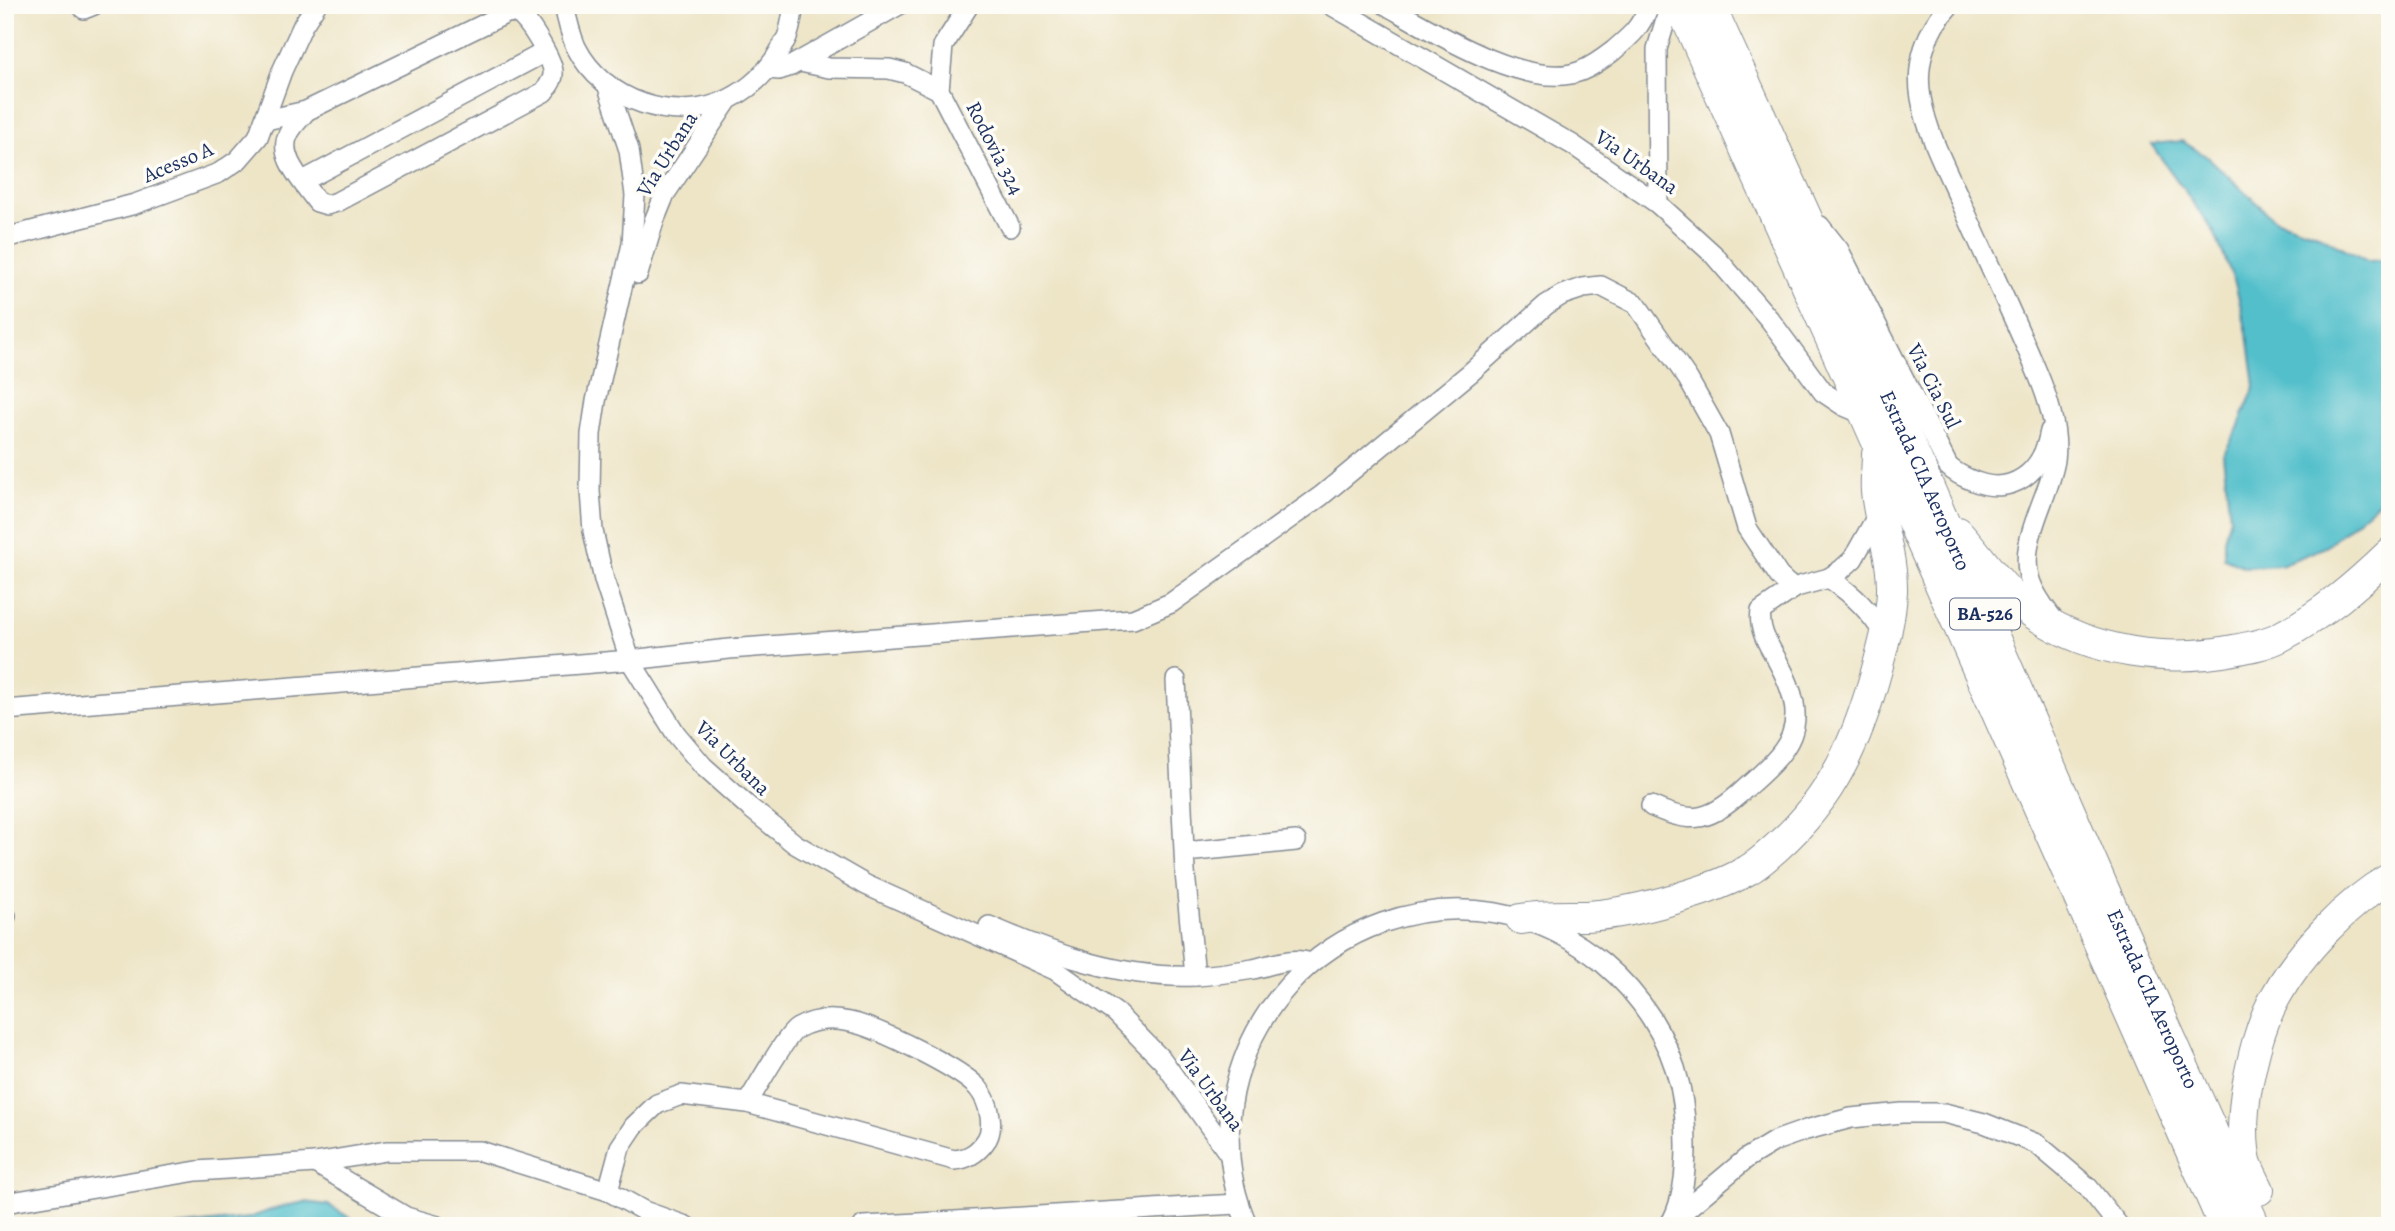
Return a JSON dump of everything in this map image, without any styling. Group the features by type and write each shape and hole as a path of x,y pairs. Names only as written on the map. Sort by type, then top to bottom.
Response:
{"highway":[{"name":"Estrada CIA Aeroporto","path":"1710,5 1939,511 2255,1226"},
{"path":"1727,5 1751,58 1769,136"},
{"name":"Estrada CIA Aeroporto","path":"1666,7 1701,53 1865,415 2224,1226"},
{"path":"1521,919 1619,912 1697,892 1748,870 1797,829 1841,770 1858,730 1886,637 1892,590 1889,551 1876,492 1877,443"},
{"path":"1939,511 2019,601 2033,613 2059,628 2104,645 2166,656 2203,656 2252,647 2278,638 2320,614 2351,591 2390,553"},
{"path":"2275,1226 2246,1161 2244,1136 2243,1114 2248,1080 2263,1026 2276,995 2305,955 2348,909 2390,878"},
{"path":"2179,1126 2192,1192 2206,1226"}],"street":[{"name":"Acesso A","path":"5,239 135,204 219,173 238,160 258,137 282,71 303,25 316,5"},
{"path":"564,5 568,26 577,48 590,68 607,85 629,98 653,107 678,110 704,108 728,100 750,86 769,69 788,35 794,5"},
{"path":"769,69 779,70 800,62 899,5"},
{"path":"800,62 829,68 889,69 905,73 939,90 943,46 969,5"},
{"name":"Via Urbana","path":"1331,5 1573,145 1658,204 1713,254 1770,320 1823,392 1844,406 1865,415"},
{"path":"1386,5 1461,47 1514,69 1536,74 1563,75 1580,72 1609,54 1666,7"},
{"path":"1950,5 1932,28 1922,54 1919,75 1921,97 1928,123 1952,183 2039,376 2052,416 2055,458 2032,532 2026,566 2038,597 2059,628"},
{"path":"1658,204 1657,49 1666,7"},
{"path":"266,120 306,111 509,12 517,13 526,20 553,71 551,82 544,92 374,183 327,205 317,202 287,157 284,147 289,132 306,111"},
{"path":"303,181 545,52"},
{"name":"Via Urbana","path":"607,85 629,150 635,195 632,244 591,434 590,491 593,531 604,580 636,659 676,734 703,766 794,844 866,885 1055,970 1116,1013 1163,1061 1229,1154"},
{"name":"Rodovia 324","path":"939,90 1010,227"},
{"name":"Via Urbana","path":"728,100 662,201 645,249 605,405 601,445 604,549 634,644 636,659 712,761 762,807 805,840 862,872 1020,939 1113,970 1152,975 1195,976 1299,960 1310,962"},
{"path":"635,195 662,201"},
{"name":"Via Cia Sul","path":"1798,199 1839,250 1948,466 1955,473 1983,486 2002,486 2021,480 2034,469 2044,452 2052,416"},
{"path":"5,710 636,659 729,649 1133,619 1171,603 1321,496 1471,373 1546,305 1562,295 1601,286 1636,304 1688,379 1719,434 1747,528 1779,576 1793,589"},
{"path":"1651,806 1686,819 1703,818 1726,807 1769,768 1789,745 1795,728 1794,704 1782,669 1759,624 1760,611 1793,589 1829,578 1853,559 1880,511"},
{"path":"1829,578 1854,595 1873,616 1886,637"},
{"path":"1176,680 1195,976"},
{"path":"1185,852 1296,841"},
{"path":"1248,1226 1238,1204 1229,1154 1230,1111 1239,1069 1252,1039 1280,993 1310,962 1347,937 1389,920 1432,911 1477,911 1521,919 1557,932 1589,952 1618,976 1643,1005 1663,1037 1685,1109 1687,1147 1683,1185 1671,1223"},
{"path":"608,1191 621,1147 634,1126 657,1104 681,1095 747,1103 954,1160 965,1159 979,1150 990,1135 990,1112 979,1088 950,1066 851,1022 821,1019 795,1029 747,1103"},
{"path":"1671,1223 1747,1158 1775,1141 1851,1118 1902,1113 1944,1113 1984,1123 2037,1144 2088,1187 2119,1226"},
{"path":"5,1203 197,1171 315,1163 386,1151 480,1151 608,1191 674,1224"},
{"path":"315,1163 406,1217 438,1226"},
{"path":"863,1226 1238,1204"}],"water":[{"path":"2182,141 2209,158 2274,219 2316,233 2367,261 2390,260 2390,492 2326,547 2281,565 2245,567 2224,558 2224,539 2230,517 2223,455 2238,428 2255,386 2249,341 2235,283 2214,232 2151,144"},
{"path":"305,1202 328,1205 364,1226 176,1226 249,1218 279,1207"}]}
